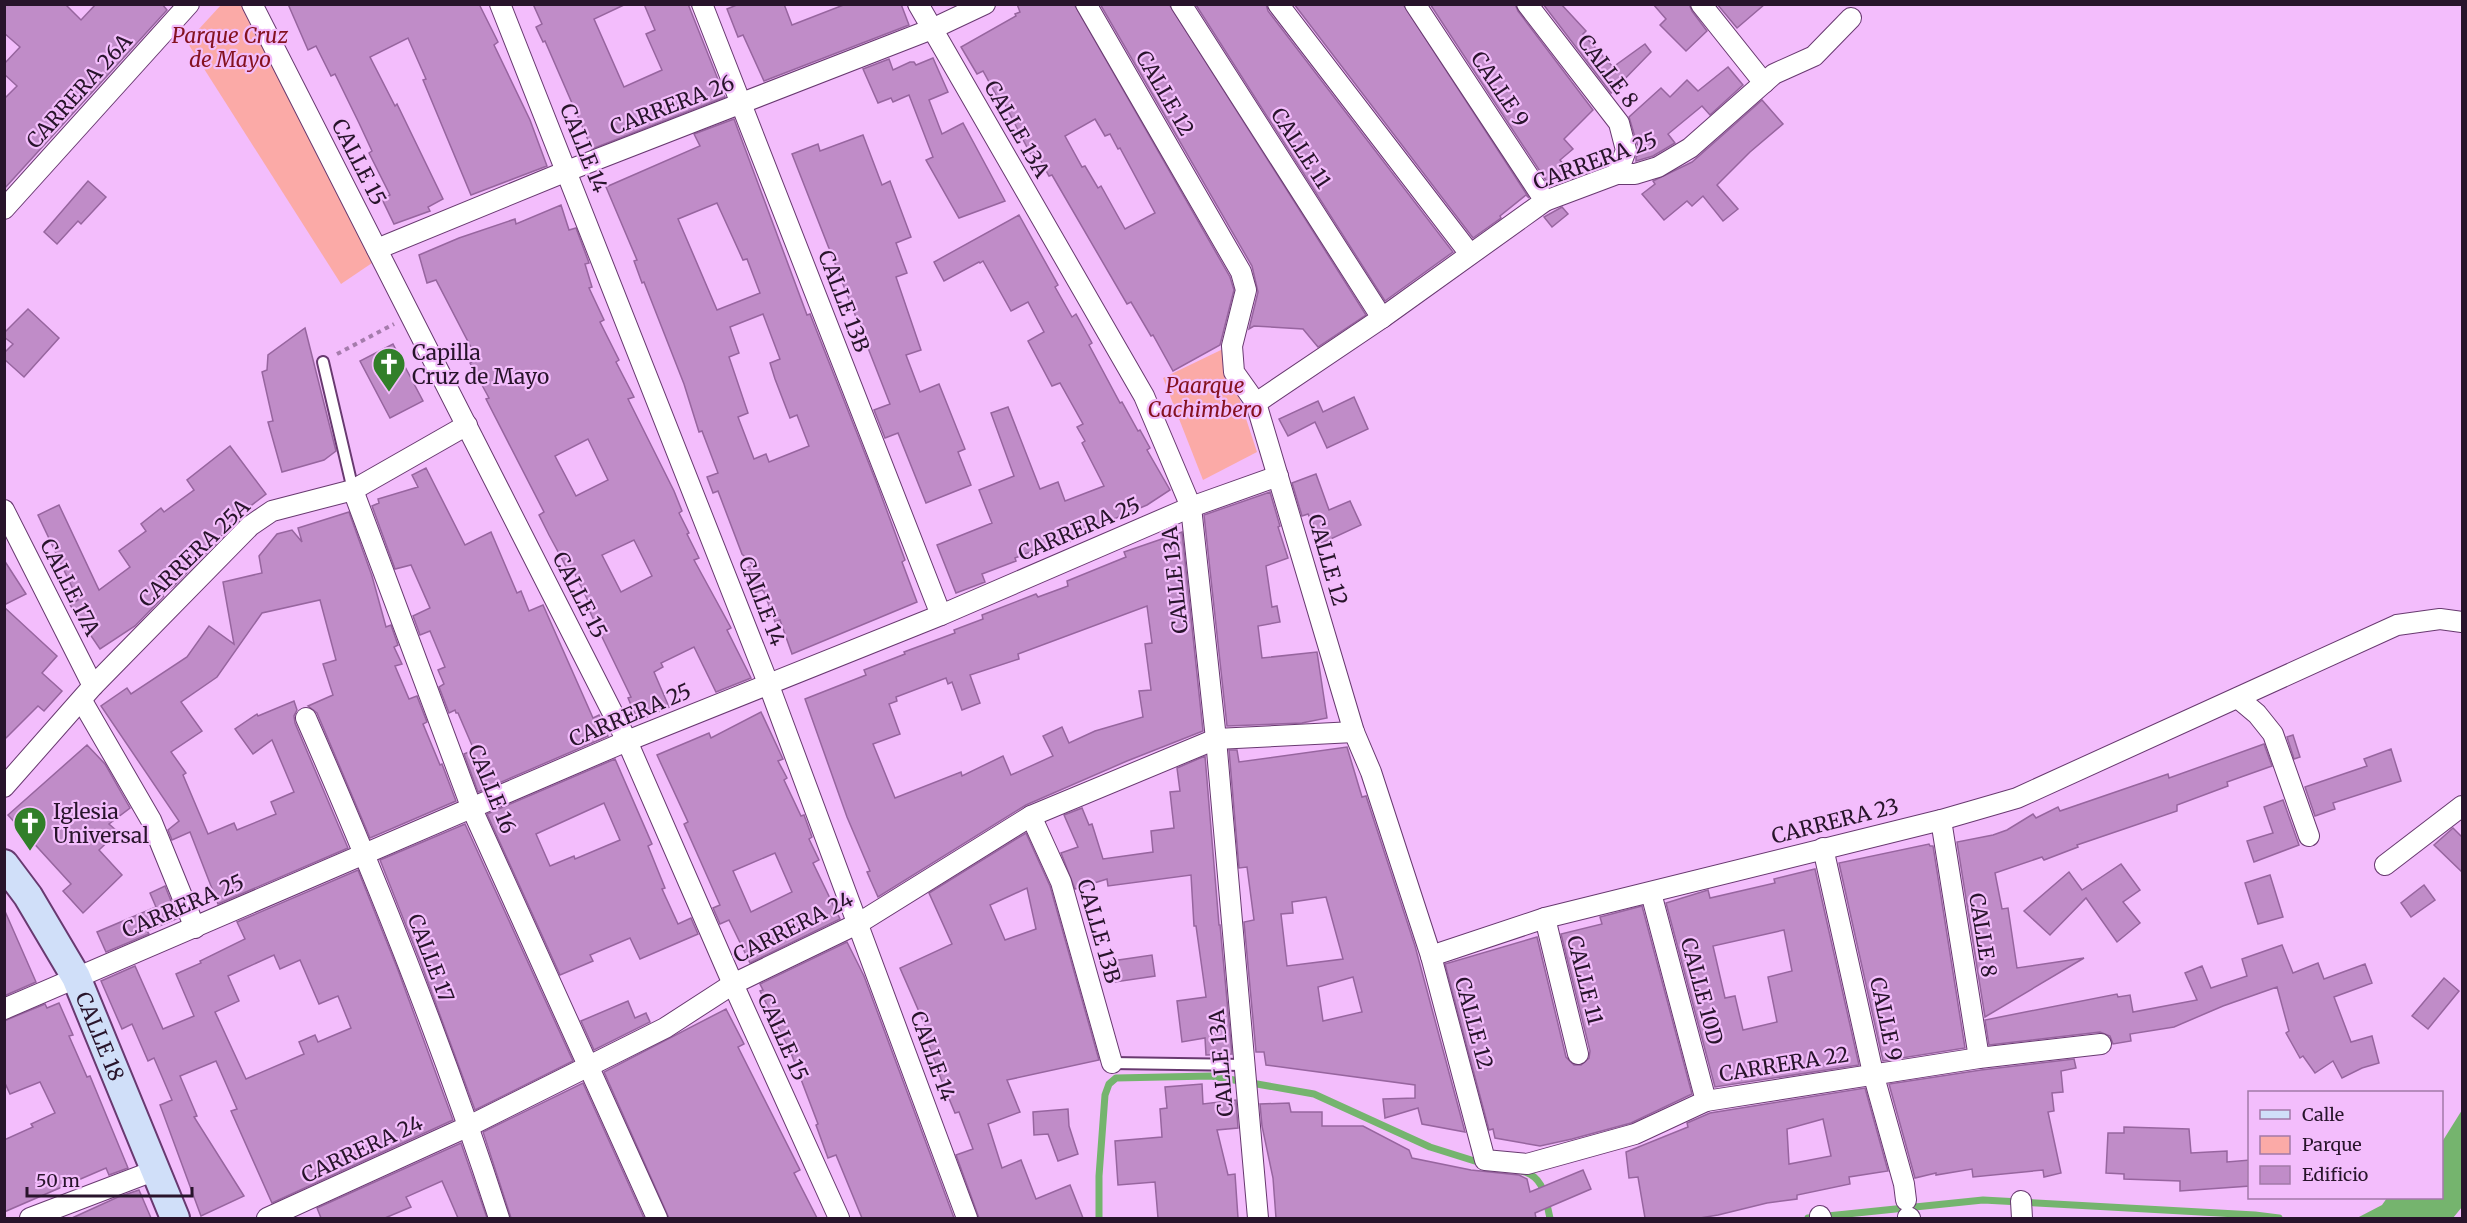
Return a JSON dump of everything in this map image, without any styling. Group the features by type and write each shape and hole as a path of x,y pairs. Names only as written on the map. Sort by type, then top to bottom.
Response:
{"main road":[{"name":"CALLE 18","path":"4,864 27,896 76,977 175,1218"}],"street":[{"name":"CARRERA 26A","path":"4,209 189,4"},
{"name":"CALLE 15","path":"252,4 627,741 733,984 839,1218"},
{"name":"CALLE 14","path":"500,4 768,683 859,922 967,1218"},
{"name":"CALLE 13B","path":"702,4 941,615"},
{"name":"CALLE 13A","path":"918,4 1144,396 1191,507 1216,739 1258,1218"},
{"name":"CARRERA 26","path":"377,249 567,171 932,29 985,4"},
{"name":"CALLE 12","path":"1086,4 1241,272 1246,290 1232,346 1234,372 1256,403 1353,732 1371,772 1431,956 1485,1160"},
{"name":"CALLE 11","path":"1181,4 1382,318"},
{"path":"1278,4 1470,254"},
{"name":"CALLE 9","path":"1415,4 1545,201"},
{"name":"CALLE 8","path":"1527,4 1619,123 1626,150 1617,174"},
{"path":"1701,4 1764,83"},
{"name":"CARRERA 25","path":"1256,403 1382,318 1545,201 1617,174 1635,174 1658,167 1690,148 1774,74 1814,56 1851,18"},
{"name":"CARRERA 25A","path":"4,787 88,693 250,526 272,511 353,490 467,426"},
{"name":"CARRERA 25","path":"4,1010 627,741 941,615 1191,507 1278,476"},
{"name":"CALLE 16","path":"353,490 472,809 657,1218"},
{"name":"CALLE 17A","path":"4,510 88,693 151,820 195,927"},
{"name":"CARRERA 23","path":"1431,956 1545,918 1941,820 2017,798 2397,625 2440,619 2463,622"},
{"path":"2238,698 2257,714 2273,734 2309,836"},
{"name":"CALLE 17","path":"306,718 366,855 469,1126 499,1218"},
{"name":"CARRERA 24","path":"267,1218 469,1126 664,1028 733,984 859,922 1031,816 1216,739 1353,732"},
{"path":"2385,865 2463,806"},
{"name":"CALLE 13B","path":"1031,816 1061,882 1112,1063"},
{"name":"CALLE 8","path":"1941,820 1979,1058"},
{"name":"CALLE 9","path":"1823,848 1873,1073 1904,1184 1908,1212"},
{"name":"CALLE 10D","path":"1651,893 1706,1101"},
{"name":"CALLE 11","path":"1545,918 1578,1054"},
{"name":"CARRERA 22","path":"1485,1160 1527,1164 1635,1134 1706,1101 1873,1073 2101,1044"},
{"path":"30,1218 156,1170"}],"lane":[{"name":"CALLE 16","path":"323,362 353,490"},
{"path":"1112,1063 1245,1065"}],"path":[{"path":"323,362 411,316"}],"green space":[{"name":"Parque Cruz de Mayo","path":"221,5 246,5 375,261 341,284 187,42"},
{"name":"Paarque Cachimbero","path":"1223,349 1257,452 1203,480 1163,378"}],"shaded area":[{"path":"2462,1110 2462,1207 2453,1218 2357,1218 2382,1205 2386,1199 2443,1199 2443,1140"}],"building":[{"path":"4,4 65,4 81,20 96,4 162,4 167,10 4,189 4,99 17,86 4,74 4,64 20,47 4,33"},
{"path":"288,4 479,4 498,42 494,45 530,120 547,166 471,195 408,38 370,57 395,106 397,104 443,199 428,207 430,211 394,224 382,199 390,195 369,153 372,151 359,123 335,74 331,76 316,46 308,50"},
{"path":"533,4 626,4 594,19 624,87 662,70 646,34 655,30 644,4 688,4 725,97 592,149 545,41 543,42 536,27 542,24"},
{"path":"739,4 784,4 792,25 846,4 901,4 909,25 764,81 743,35 738,37 727,9"},
{"path":"1017,4 1074,4 1230,277 1234,290 1220,345 1173,371 1131,302 1127,304 1052,175 1049,176 1036,152 1031,155 1003,101 1000,102 983,71 977,74 961,47 1020,12","holes":["1095,119 1105,136 1110,134 1118,149 1120,148 1155,213 1125,229 1101,186 1098,188 1085,166 1082,167 1065,136"]},
{"path":"1100,4 1169,4 1366,315 1318,347 1303,329 1254,326 1249,329 1258,292 1252,266"},
{"path":"1266,4 1268,11 1453,252 1385,301 1196,5"},
{"path":"1294,4 1403,4 1529,198 1526,195 1500,216 1501,218 1473,238"},
{"path":"1430,4 1515,4 1593,110 1564,139 1573,149 1560,160 1567,169 1549,185"},
{"path":"1543,4 1561,4 1586,31 1583,34 1613,67 1645,44 1651,52 1611,93"},
{"path":"1653,4 1689,4 1707,31 1686,51 1660,25 1666,19"},
{"path":"1717,4 1765,4 1737,28"},
{"path":"933,58 948,92 929,100 942,134 963,123 1005,201 959,218 926,160 933,157 909,95 893,102 891,98 878,103 863,69 889,59 893,70 910,62 916,65"},
{"path":"1728,67 1743,85 1710,115 1702,106 1668,134 1675,143 1653,156 1636,161 1636,157 1643,152 1637,144 1629,117 1661,88 1670,97 1687,80 1698,91"},
{"path":"1762,100 1783,124 1750,152 1717,185 1738,209 1723,221 1703,196 1692,206 1687,201 1664,220 1642,194 1655,184 1653,181 1692,162"},
{"path":"734,119 807,315 810,314 877,484 905,560 902,562 917,602 792,654 780,620 775,622 764,592 762,590 754,593 744,569 753,565 742,554 718,491 713,493 707,477 718,473 702,431 699,432 684,384 634,261 637,260 606,187 700,146 694,134","holes":["717,203 743,260 747,259 760,293 717,310 678,219","763,314 780,359 770,363 775,379 790,418 797,415 809,446 769,462 766,454 754,459 738,417 748,413 729,357 739,353 730,327"]},
{"path":"863,135 882,185 890,181 911,237 896,243 907,273 896,277 921,350 906,355 920,392 939,384 965,449 958,452 971,485 926,503 898,433 885,438 874,410 890,404 792,154 818,144 820,151"},
{"path":"88,181 106,197 81,224 78,221 57,244 44,232"},
{"path":"561,205 569,230 576,228 589,263 585,264 592,287 589,288 604,320 600,322 619,360 616,362 634,397 628,399 674,491 682,511 679,513 699,558 694,560 731,628 727,630 751,678 716,692 694,647 661,663 663,667 654,672 669,707 638,721 628,698 631,697 588,608 591,607 573,570 569,572 549,535 539,515 544,512 486,399 489,398 470,363 477,359 436,280 427,283 419,255 459,238 515,219 516,224","holes":["588,439 608,480 576,496 555,456","634,540 652,576 621,592 602,555"]},
{"path":"1562,207 1568,214 1552,227 1544,217"},
{"path":"1019,215 1058,285 1055,287 1072,317 1076,314 1092,343 1089,345 1120,403 1122,402 1138,431 1140,430 1150,448 1147,450 1170,490 1147,505 1088,530 1089,532 1078,536 1079,538 1054,548 1052,543 1015,558 1016,561 982,574 985,582 956,593 937,545 992,523 979,490 1014,476 991,413 1008,407 1040,489 1058,482 1065,501 1104,486 1082,443 1085,441 1077,427 1083,424 1060,383 1052,386 1028,341 1044,332 1028,302 1011,311 983,261 944,281 934,262"},
{"path":"28,309 59,338 24,377 4,359 4,353 13,344 4,337 4,333"},
{"path":"305,328 336,451 324,460 282,472 268,422 273,421 262,372 267,370 268,355"},
{"path":"393,344 423,401 390,418 360,361"},
{"path":"1354,397 1368,429 1327,448 1315,422 1288,436 1279,419 1318,401 1323,412"},
{"path":"230,446 266,494 243,512 245,515 219,538 174,586 158,598 164,596 135,626 100,649 70,605 78,600 38,515 59,505 99,590 130,567 119,551 146,531 141,524 161,508 164,512 194,490 187,480"},
{"path":"426,468 465,545 491,532 517,593 521,591 529,611 543,605 593,718 599,715 608,736 478,792 464,754 474,750 458,713 455,710 449,713 439,687 444,684 438,670 445,667 430,631 420,635 413,616 430,608 411,565 395,569 372,506 379,503 378,499 418,487 412,475"},
{"path":"1316,474 1329,510 1350,501 1361,525 1322,543 1308,514 1302,516 1292,483"},
{"path":"1270,492 1288,558 1266,566 1272,607 1277,606 1280,622 1258,626 1262,658 1317,652 1327,718 1302,723 1227,726 1204,515"},
{"path":"349,512 372,576 386,627 391,625 398,645 394,647 402,664 395,666 409,699 417,696 427,722 423,724 456,801 370,838 317,713 308,706 333,695 323,664 336,660 320,600 262,613 217,677 181,702 202,731 171,752 186,773 183,775 208,834 234,823 237,830 276,814 271,802 294,792 272,740 253,754 235,729 257,714 258,716 294,701 297,710 294,716 295,723 348,848 218,904 190,832 172,840 168,830 179,821 101,706 127,688 131,694 187,657 209,626 234,644 223,582 262,573 259,556 277,534 292,530 302,542 298,528"},
{"path":"1182,532 1203,731 1026,805 878,897 805,699 866,675 864,670 905,654 904,652 955,633 954,630 983,619 982,615 1036,594 1038,597 1068,586 1067,581 1126,557 1124,552","holes":["1147,606 1152,643 1145,644 1151,690 1139,691 1143,717 1095,731 1069,743 1062,727 1043,736 1053,756 1011,775 1003,756 962,776 961,772 895,798 873,744 900,734 889,704 897,701 896,697 946,678 948,684 952,682 962,710 980,703 970,675 1019,659 1018,654"]},
{"path":"4,560 26,594 4,605"},
{"path":"4,607 57,656 42,673 62,691 44,711 38,706 4,740"},
{"path":"761,712 783,759 778,761 787,778 784,780 801,816 804,815 812,837 809,839 819,860 813,863 840,919 750,963 729,920 720,924 713,908 720,905 684,824 688,822 657,755 709,733 711,738","holes":["775,853 792,892 751,912 733,871"]},
{"path":"2293,735 2300,757 2294,759 2287,737"},
{"path":"2264,744 2272,766 2227,782 2228,786 2177,805 2177,811 2077,845 2078,847 2044,860 2042,857 1995,873 2002,909 2008,908 2017,968 2084,958 1985,1017 1957,842 1993,835 2007,830 2033,814 2036,818 2058,807 2060,811 2168,774 2169,778"},
{"path":"87,745 105,764 130,808 109,824 118,832 99,850 122,875 83,913 63,891 71,884 8,815"},
{"path":"1347,747 1362,797 1366,796 1415,946 1465,1132 1422,1124 1418,1108 1385,1118 1383,1099 1415,1098 1415,1085 1266,1065 1264,1052 1256,1052 1244,922 1254,920 1247,867 1239,868 1229,750 1237,750 1239,762","holes":["1326,897 1343,959 1287,966 1281,914 1293,913 1292,902","1353,977 1362,1012 1323,1021 1318,987"]},
{"path":"2391,749 2401,781 2333,803 2335,809 2315,816 2305,787 2367,766 2364,759"},
{"path":"1205,756 1232,1054 1206,1055 1205,1038 1182,1042 1177,1001 1206,997 1196,926 1194,926 1191,875 1108,886 1107,879 1075,889 1061,853 1078,847 1064,815 1082,808 1089,825 1092,824 1103,859 1153,852 1151,831 1174,828 1170,792 1180,791 1177,768"},
{"path":"615,759 652,844 648,846 665,888 662,889 678,924 691,918 698,934 640,959 630,938 590,955 593,961 560,975 487,814","holes":["604,803 620,840 575,859 574,856 550,866 536,834"]},
{"path":"2283,800 2299,845 2254,862 2247,841 2273,833 2264,807"},
{"path":"465,824 573,1061 475,1110 380,860"},
{"path":"2453,828 2463,838 2463,873 2434,845"},
{"path":"1026,833 1050,886 1099,1060 1007,1080 1020,1112 988,1124 1002,1168 1021,1160 1036,1199 1070,1185 1083,1218 979,1218 956,1155 973,1149 959,1112 955,1113 941,1079 924,1031 927,1030 900,968 952,944 929,893","holes":["1027,888 1036,929 1005,940 990,905"]},
{"path":"1929,844 1933,846 1965,1048 1883,1061 1839,863"},
{"path":"2121,864 2140,890 2123,902 2140,923 2117,942 2086,898 2050,935 2024,911 2069,872 2082,890"},
{"path":"1815,869 1859,1065 1715,1087 1666,903 1708,890 1710,898 1775,883 1774,879","holes":["1784,930 1792,971 1768,977 1777,1022 1743,1030 1735,996 1725,998 1713,946"]},
{"path":"358,870 398,970 453,1120 272,1203 231,1111 237,1109 216,1061 180,1076 197,1116 194,1117 244,1196 201,1216 160,1105 172,1100 154,1058 148,1061 132,1024 122,1029 101,981 135,966 163,1029 194,1016 176,974 245,939 237,922","holes":["274,955 280,969 300,960 319,1004 338,996 351,1028 318,1042 315,1035 299,1042 304,1054 246,1079 215,1012 239,1001 228,976"]},
{"path":"2270,875 2283,917 2258,924 2245,883"},
{"path":"2424,885 2435,900 2411,917 2401,903"},
{"path":"165,886 178,918 147,931 149,934 106,952 97,932 156,907 150,893"},
{"path":"1642,906 1692,1094 1631,1123 1572,1139 1540,1146 1495,1138 1493,1129 1489,1130 1445,964 1537,937 1566,1057 1574,1065 1581,1065 1589,1058 1590,1051 1561,934 1602,924 1600,917"},
{"path":"4,909 36,982 4,996"},
{"path":"847,942 864,976 954,1218 862,1218 836,1155 828,1158 816,1125 818,1124 791,1053 760,991 763,990 760,984"},
{"path":"2282,945 2293,973 2318,963 2324,979 2365,964 2372,983 2334,997 2351,1042 2372,1036 2379,1063 2342,1078 2333,1061 2315,1073 2303,1056 2300,1058 2286,1033 2289,1031 2277,987 2223,1006 2174,1027 2130,1034 2131,1041 2113,1044 2110,1036 2100,1032 1989,1045 1985,1020 2117,994 2118,997 2130,995 2133,1012 2197,1000 2185,973 2202,966 2211,988 2247,976 2242,959"},
{"path":"1152,955 1155,976 1115,982 1112,961"},
{"path":"2444,978 2459,991 2428,1029 2412,1016"},
{"path":"628,1001 635,1018 646,1013 650,1022 594,1050 581,1021"},
{"path":"59,1003 73,1035 69,1036 87,1077 90,1076 128,1168 109,1175 106,1168 4,1212 4,1140 33,1127 31,1124 55,1113 40,1082 10,1094 4,1081 4,1021 45,1004 47,1008"},
{"path":"726,1009 744,1044 738,1047 800,1170 794,1173 817,1218 669,1218 604,1072"},
{"path":"2074,1059 2076,1068 2061,1071 2063,1092 2052,1093 2054,1111 2048,1112 2061,1173 2044,1177 2043,1170 1973,1177 1972,1169 1915,1178 1889,1084"},
{"path":"583,1083 644,1218 511,1218 483,1132"},
{"path":"1202,1084 1203,1104 1236,1100 1238,1128 1217,1130 1228,1175 1235,1174 1238,1218 1158,1218 1155,1182 1118,1185 1115,1141 1162,1137 1160,1109 1167,1108 1165,1087"},
{"path":"1865,1088 1888,1171 1849,1177 1850,1184 1797,1195 1797,1199 1767,1203 1718,1215 1700,1218 1645,1218 1638,1177 1629,1178 1626,1152 1688,1127 1687,1123 1710,1113","holes":["1823,1119 1831,1156 1789,1164 1787,1129"]},
{"path":"1289,1103 1291,1112 1322,1112 1322,1126 1363,1126 1409,1150 1412,1158 1471,1170 1519,1175 1527,1179 1530,1192 1583,1170 1591,1189 1535,1213 1536,1218 1276,1218 1273,1178 1262,1126 1260,1104"},
{"path":"1068,1109 1069,1126 1078,1154 1058,1161 1048,1134 1034,1135 1033,1112"},
{"path":"2124,1127 2189,1129 2191,1153 2227,1151 2227,1162 2248,1160 2248,1186 2180,1191 2180,1181 2124,1179 2124,1174 2106,1173 2108,1133 2124,1133"},
{"path":"461,1143 487,1218 458,1218 442,1181 406,1197 411,1207 385,1218 321,1218 317,1208"},
{"path":"139,1190 151,1218 72,1218 118,1197"}],"waterway":[{"path":"1099,1218 1099,1176 1105,1095 1109,1084 1116,1078 1211,1076 1314,1094 1430,1147 1481,1163"},
{"path":"1522,1171 1530,1174 1540,1183 1550,1218"},
{"path":"1808,1218 1983,1200 2279,1218"}],"place":[{"name":"Capilla Cruz de Mayo","path":"389,393"},
{"name":"Iglesia Universal","path":"30,852"}]}
